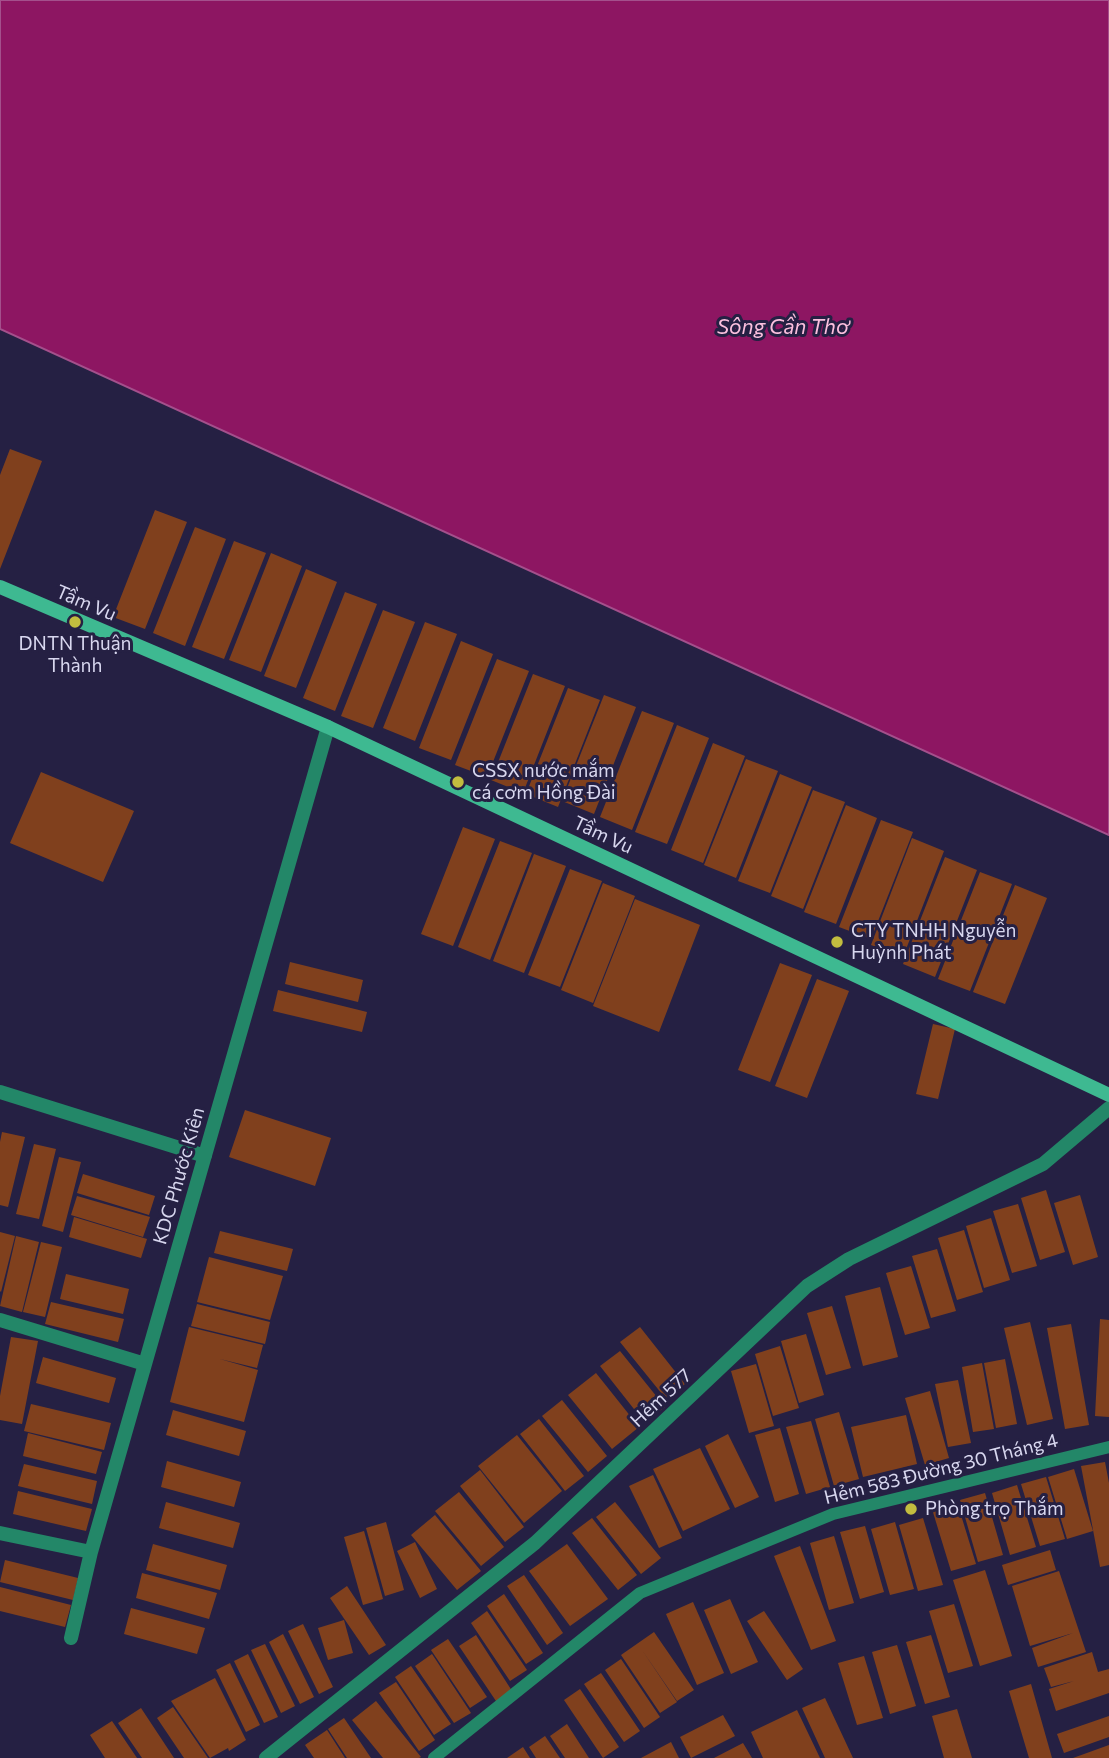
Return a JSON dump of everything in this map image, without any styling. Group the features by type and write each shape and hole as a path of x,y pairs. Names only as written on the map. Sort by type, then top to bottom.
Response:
{"street":[{"name":"Tầm Vu","path":"0,587 328,727 1109,1095"},
{"name":"KDC Phước Kiên","path":"71,1638 91,1552 328,727"},
{"path":"0,1092 205,1156"},
{"name":"Hẻm 577","path":"266,1758 535,1543 807,1286 849,1259 1044,1164 1109,1108"},
{"path":"0,1320 145,1364"},
{"path":"0,1533 91,1552"}],"lane":[{"name":"Hẻm 583 Đường 30 Tháng 4","path":"434,1758 640,1593 833,1514 1109,1447"}],"water":[{"name":"Sông Cần Thơ","path":"0,0 1109,0 1109,835 0,329"}],"building":[{"path":"10,449 42,461 0,569 0,475"},
{"path":"155,510 187,522 145,629 113,617"},
{"path":"195,527 226,539 185,646 153,633"},
{"path":"234,541 266,553 224,659 192,647"},
{"path":"271,553 302,566 261,672 229,660"},
{"path":"306,569 337,582 296,688 264,676"},
{"path":"345,592 377,604 335,711 303,698"},
{"path":"383,610 415,622 373,728 341,716"},
{"path":"425,622 457,634 415,741 383,728"},
{"path":"461,641 493,654 451,760 419,748"},
{"path":"497,659 529,671 487,777 455,765"},
{"path":"533,674 565,686 523,793 491,780"},
{"path":"568,688 600,700 558,807 526,794"},
{"path":"604,695 636,707 594,814 562,801"},
{"path":"642,711 674,723 632,830 600,817"},
{"path":"677,725 709,738 667,844 635,832"},
{"path":"713,743 745,756 703,863 671,850"},
{"path":"746,759 778,771 736,878 704,865"},
{"path":"41,772 134,811 103,882 10,843"},
{"path":"780,774 812,787 770,893 738,881"},
{"path":"813,790 845,802 803,909 771,896"},
{"path":"846,805 877,818 836,924 804,912"},
{"path":"881,820 913,832 871,939 839,927"},
{"path":"463,827 495,839 453,946 421,934"},
{"path":"912,838 944,851 903,957 871,945"},
{"path":"500,841 532,853 490,960 458,947"},
{"path":"534,854 566,866 524,973 493,961"},
{"path":"945,857 977,870 935,977 903,964"},
{"path":"570,869 602,881 560,987 528,975"},
{"path":"980,872 1012,884 970,991 938,979"},
{"path":"603,883 635,896 593,1003 561,990"},
{"path":"1015,885 1047,898 1005,1004 973,992"},
{"path":"635,899 700,925 659,1032 593,1006"},
{"path":"290,962 363,980 358,1002 285,984"},
{"path":"780,963 812,975 770,1082 738,1070"},
{"path":"817,979 849,991 807,1098 775,1086"},
{"path":"278,990 367,1012 362,1032 273,1011"},
{"path":"933,1024 955,1029 938,1099 916,1094"},
{"path":"245,1110 331,1138 315,1186 229,1157"},
{"path":"2,1132 25,1137 8,1207 0,1205"},
{"path":"34,1144 56,1149 39,1219 16,1214"},
{"path":"59,1157 81,1162 63,1232 42,1226"},
{"path":"83,1174 155,1196 149,1215 77,1193"},
{"path":"1046,1190 1065,1252 1040,1260 1021,1198"},
{"path":"1080,1195 1098,1257 1073,1265 1054,1203"},
{"path":"77,1196 150,1217 143,1237 71,1215"},
{"path":"1018,1204 1037,1266 1012,1273 993,1211"},
{"path":"74,1217 147,1239 141,1258 69,1237"},
{"path":"991,1218 1010,1280 984,1288 966,1226"},
{"path":"964,1230 983,1292 957,1300 938,1238"},
{"path":"220,1231 293,1249 287,1271 214,1253"},
{"path":"0,1232 15,1236 1,1292 0,1291"},
{"path":"16,1236 39,1242 22,1312 0,1306"},
{"path":"41,1242 62,1247 45,1317 23,1312"},
{"path":"937,1249 956,1311 931,1318 912,1256"},
{"path":"209,1257 283,1276 270,1320 197,1302"},
{"path":"911,1266 930,1328 905,1335 886,1273"},
{"path":"66,1274 129,1289 123,1314 60,1299"},
{"path":"880,1287 898,1357 863,1366 845,1296"},
{"path":"51,1302 124,1319 118,1342 45,1324"},
{"path":"197,1304 270,1322 265,1344 191,1326"},
{"path":"832,1306 851,1368 826,1375 807,1313"},
{"path":"1100,1319 1109,1320 1109,1417 1095,1416"},
{"path":"1030,1322 1053,1419 1027,1425 1004,1328"},
{"path":"1071,1324 1089,1425 1065,1429 1047,1328"},
{"path":"189,1327 263,1345 257,1368 220,1359 258,1370 244,1422 170,1402"},
{"path":"640,1327 685,1384 666,1399 620,1342"},
{"path":"806,1334 824,1395 799,1403 781,1341"},
{"path":"11,1337 38,1341 22,1424 0,1420 0,1396"},
{"path":"780,1346 799,1408 773,1416 755,1354"},
{"path":"620,1351 665,1407 645,1423 600,1366"},
{"path":"43,1357 116,1378 109,1403 36,1383"},
{"path":"1005,1359 1017,1424 996,1428 984,1363"},
{"path":"982,1363 994,1429 973,1432 962,1367"},
{"path":"756,1364 774,1426 749,1433 731,1371"},
{"path":"596,1373 639,1427 612,1449 568,1395"},
{"path":"958,1380 971,1443 948,1447 935,1384"},
{"path":"930,1391 949,1458 925,1465 905,1398"},
{"path":"562,1400 607,1456 588,1472 542,1416"},
{"path":"31,1404 111,1423 104,1450 24,1431"},
{"path":"173,1410 246,1431 239,1456 166,1435"},
{"path":"839,1412 859,1479 834,1486 815,1419"},
{"path":"906,1415 917,1464 863,1477 851,1427"},
{"path":"539,1419 584,1476 565,1491 520,1434"},
{"path":"811,1421 830,1487 806,1494 786,1427"},
{"path":"780,1428 799,1494 775,1502 755,1435"},
{"path":"28,1433 102,1452 96,1474 23,1456"},
{"path":"728,1434 759,1497 735,1508 705,1446"},
{"path":"517,1435 562,1491 524,1523 478,1466"},
{"path":"700,1448 730,1509 683,1531 653,1469"},
{"path":"167,1461 241,1482 234,1507 161,1487"},
{"path":"1105,1462 1109,1483 1109,1565 1100,1567 1081,1466"},
{"path":"24,1464 97,1481 92,1504 18,1486"},
{"path":"1074,1469 1093,1531 1067,1539 1048,1477"},
{"path":"480,1470 524,1527 505,1542 460,1486"},
{"path":"653,1475 682,1538 659,1548 629,1486"},
{"path":"1046,1477 1065,1539 1040,1546 1021,1484"},
{"path":"1017,1485 1036,1547 1010,1555 992,1493"},
{"path":"18,1491 92,1509 86,1531 13,1514"},
{"path":"459,1492 504,1547 481,1566 435,1511"},
{"path":"985,1493 1003,1555 978,1562 960,1500"},
{"path":"166,1502 240,1523 233,1548 159,1528"},
{"path":"615,1502 661,1558 641,1574 596,1517"},
{"path":"957,1502 976,1564 951,1571 932,1509"},
{"path":"435,1515 481,1571 457,1590 411,1535"},
{"path":"592,1518 637,1575 618,1590 572,1533"},
{"path":"923,1518 943,1585 918,1591 899,1525"},
{"path":"386,1522 404,1590 385,1596 366,1528"},
{"path":"895,1522 914,1589 890,1595 871,1529"},
{"path":"865,1526 884,1592 860,1599 840,1532"},
{"path":"364,1531 383,1599 363,1605 344,1537"},
{"path":"834,1536 854,1603 829,1610 810,1543"},
{"path":"415,1542 437,1589 420,1598 397,1551"},
{"path":"153,1544 227,1565 220,1590 146,1570"},
{"path":"567,1544 608,1599 570,1626 529,1571"},
{"path":"800,1546 836,1641 811,1650 774,1556"},
{"path":"1050,1550 1056,1570 1008,1585 1002,1565"},
{"path":"5,1560 78,1578 73,1600 0,1582"},
{"path":"985,1570 1012,1656 980,1666 953,1580"},
{"path":"1059,1571 1086,1652 1038,1667 1032,1648 1073,1633 1030,1646 1012,1586"},
{"path":"142,1573 217,1593 209,1619 136,1598"},
{"path":"524,1575 563,1633 547,1645 507,1586"},
{"path":"347,1586 386,1645 369,1655 330,1598"},
{"path":"0,1587 71,1605 65,1627 0,1611"},
{"path":"504,1594 543,1653 526,1664 487,1606"},
{"path":"730,1599 758,1662 731,1674 704,1610"},
{"path":"693,1602 724,1673 697,1685 666,1614"},
{"path":"954,1604 973,1666 948,1673 929,1611"},
{"path":"131,1608 205,1628 197,1654 124,1634"},
{"path":"487,1611 527,1670 510,1681 471,1623"},
{"path":"764,1611 803,1669 787,1680 747,1621"},
{"path":"344,1620 353,1653 328,1660 318,1628"},
{"path":"303,1624 333,1687 319,1694 288,1631"},
{"path":"654,1632 694,1690 677,1701 642,1650 677,1702 660,1713 621,1655"},
{"path":"283,1634 314,1697 300,1704 269,1642"},
{"path":"476,1635 514,1694 498,1704 459,1646"},
{"path":"931,1635 950,1697 925,1704 906,1642"},
{"path":"448,1639 487,1697 470,1708 431,1650"},
{"path":"265,1644 295,1706 281,1713 251,1650"},
{"path":"897,1645 916,1706 890,1714 872,1652"},
{"path":"1092,1652 1098,1672 1109,1669 1109,1693 1056,1711 1049,1689 1074,1681 1051,1687 1044,1668"},
{"path":"248,1654 278,1717 264,1723 234,1661"},
{"path":"432,1654 471,1713 454,1723 415,1666"},
{"path":"864,1656 883,1718 857,1725 838,1663"},
{"path":"621,1659 660,1717 644,1728 605,1670"},
{"path":"230,1663 260,1725 246,1732 216,1670"},
{"path":"411,1666 451,1724 434,1735 395,1677"},
{"path":"601,1673 640,1731 624,1742 584,1684"},
{"path":"215,1678 246,1740 229,1751 228,1748 210,1758 171,1701"},
{"path":"396,1682 435,1740 419,1751 379,1693"},
{"path":"1031,1684 1052,1758 1029,1758 1009,1691"},
{"path":"580,1689 619,1747 603,1758 564,1700"},
{"path":"825,1698 853,1758 825,1758 802,1708"},
{"path":"376,1701 421,1757 383,1758 352,1720"},
{"path":"173,1707 208,1758 184,1758 157,1718"},
{"path":"141,1708 174,1758 142,1758 118,1723"},
{"path":"957,1709 972,1758 944,1758 932,1716"},
{"path":"797,1710 820,1758 763,1758 751,1732"},
{"path":"723,1715 735,1736 691,1758 680,1737"},
{"path":"1109,1716 1109,1737 1064,1753 1057,1734"},
{"path":"344,1718 371,1758 347,1758 328,1729"},
{"path":"112,1721 137,1758 105,1758 90,1735"},
{"path":"567,1724 589,1758 565,1758 550,1736"},
{"path":"327,1730 345,1758 314,1758 305,1745"},
{"path":"545,1736 560,1758 536,1758 529,1747"},
{"path":"671,1742 679,1758 641,1758"},
{"path":"743,1743 752,1758 714,1758"},
{"path":"1109,1745 1109,1758 1073,1758"},
{"path":"523,1747 530,1758 507,1758"}],"place":[{"name":"DNTN Thuận Thành","path":"75,622"},
{"name":"CSSX nước mắm cá cơm Hồng Đài","path":"458,782"},
{"name":"CTY TNHH Nguyễn Huỳnh Phát","path":"837,942"},
{"name":"Phòng trọ Thắm","path":"911,1509"}]}
